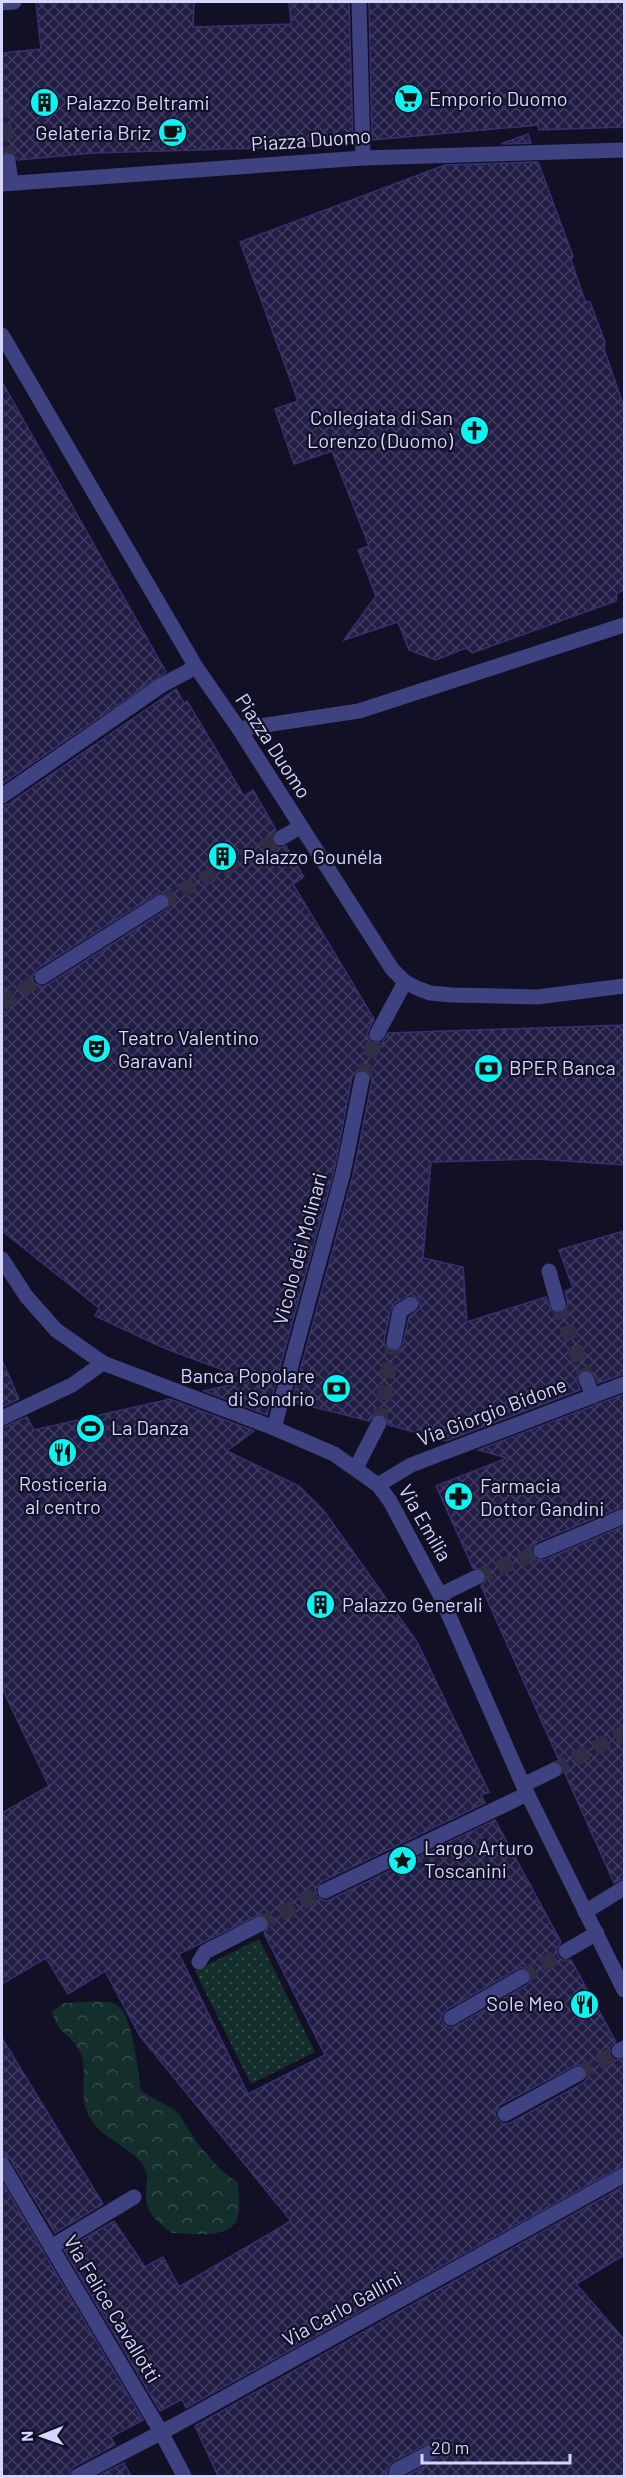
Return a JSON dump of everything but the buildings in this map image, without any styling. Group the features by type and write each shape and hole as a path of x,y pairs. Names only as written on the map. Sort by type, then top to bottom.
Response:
{"street":[{"path":"2,3 14,2"},
{"path":"359,2 363,158"},
{"name":"Piazza Duomo","path":"6,183 363,158 624,150"},
{"path":"6,183 8,161"},
{"name":"Piazza Duomo","path":"2,335 196,667 239,729 386,960 405,982 430,993 526,997 624,986"},
{"path":"239,729 359,711 624,625"},
{"path":"2,796 162,685 196,667"},
{"path":"281,838 300,828"},
{"path":"42,977 161,902"},
{"path":"377,1034 383,1019 405,982"},
{"name":"Vicolo dei Molinari","path":"274,1428 343,1173 362,1079"},
{"name":"Via Emilia","path":"2,1259 26,1296 56,1330 103,1364 274,1428 334,1454 378,1485 390,1501 440,1594 525,1790 624,1990"},
{"path":"549,1271 558,1304"},
{"path":"394,1342 400,1311 411,1304"},
{"path":"2,1418 72,1385 103,1364"},
{"path":"586,1379 593,1396"},
{"name":"Via Giorgio Bidone","path":"378,1485 411,1466 624,1384"},
{"path":"356,1468 379,1423"},
{"path":"541,1551 624,1516"},
{"path":"440,1594 477,1577"},
{"path":"330,1889 525,1790 554,1770"},
{"path":"585,1912 624,1888"},
{"path":"200,1962 205,1952 260,1924"},
{"path":"566,1951 597,1933"},
{"path":"451,2018 522,1977"},
{"path":"505,2114 578,2074"},
{"name":"Via Felice Cavallotti","path":"2,2164 161,2432 184,2476"},
{"name":"Via Carlo Gallini","path":"78,2476 624,2175"},
{"path":"51,2247 134,2197"},
{"path":"396,2476 397,2470 439,2448"}],"green space":[{"path":"259,1939 315,2052 251,2084 195,1971"},
{"path":"104,2002 115,2004 121,2009 134,2043 141,2091 178,2112 197,2143 221,2170 238,2183 239,2213 234,2225 219,2233 172,2233 153,2216 146,2200 147,2174 143,2166 131,2153 100,2131 88,2114 83,2095 83,2060 77,2046 57,2025 52,2011 64,2003"}],"tunnel":[{"path":"2,102 8,161"},
{"path":"161,902 281,838"},
{"path":"2,1004 42,977"},
{"path":"362,1079 377,1034"},
{"path":"558,1304 586,1379"},
{"path":"379,1423 394,1342"},
{"path":"477,1577 541,1551"},
{"path":"554,1770 624,1733"},
{"path":"260,1924 325,1891"},
{"path":"522,1977 566,1951"},
{"path":"578,2074 619,2051"}],"place":[{"name":"Emporio Duomo","path":"408,99"},
{"name":"Palazzo Beltrami","path":"45,103"},
{"name":"Gelateria Briz","path":"172,133"},
{"name":"Collegiata di San Lorenzo (Duomo)","path":"474,430"},
{"name":"Palazzo Gounéla","path":"222,857"},
{"name":"Teatro Valentino Garavani","path":"97,1049"},
{"name":"BPER Banca","path":"488,1068"},
{"name":"Banca Popolare di Sondrio","path":"336,1388"},
{"name":"La Danza","path":"90,1428"},
{"name":"Rosticeria al centro","path":"63,1453"},
{"name":"Farmacia Dottor Gandini","path":"459,1497"},
{"name":"Palazzo Generali","path":"321,1605"},
{"name":"Largo Arturo Toscanini","path":"403,1860"},
{"name":"Sole Meo","path":"585,2004"}]}
